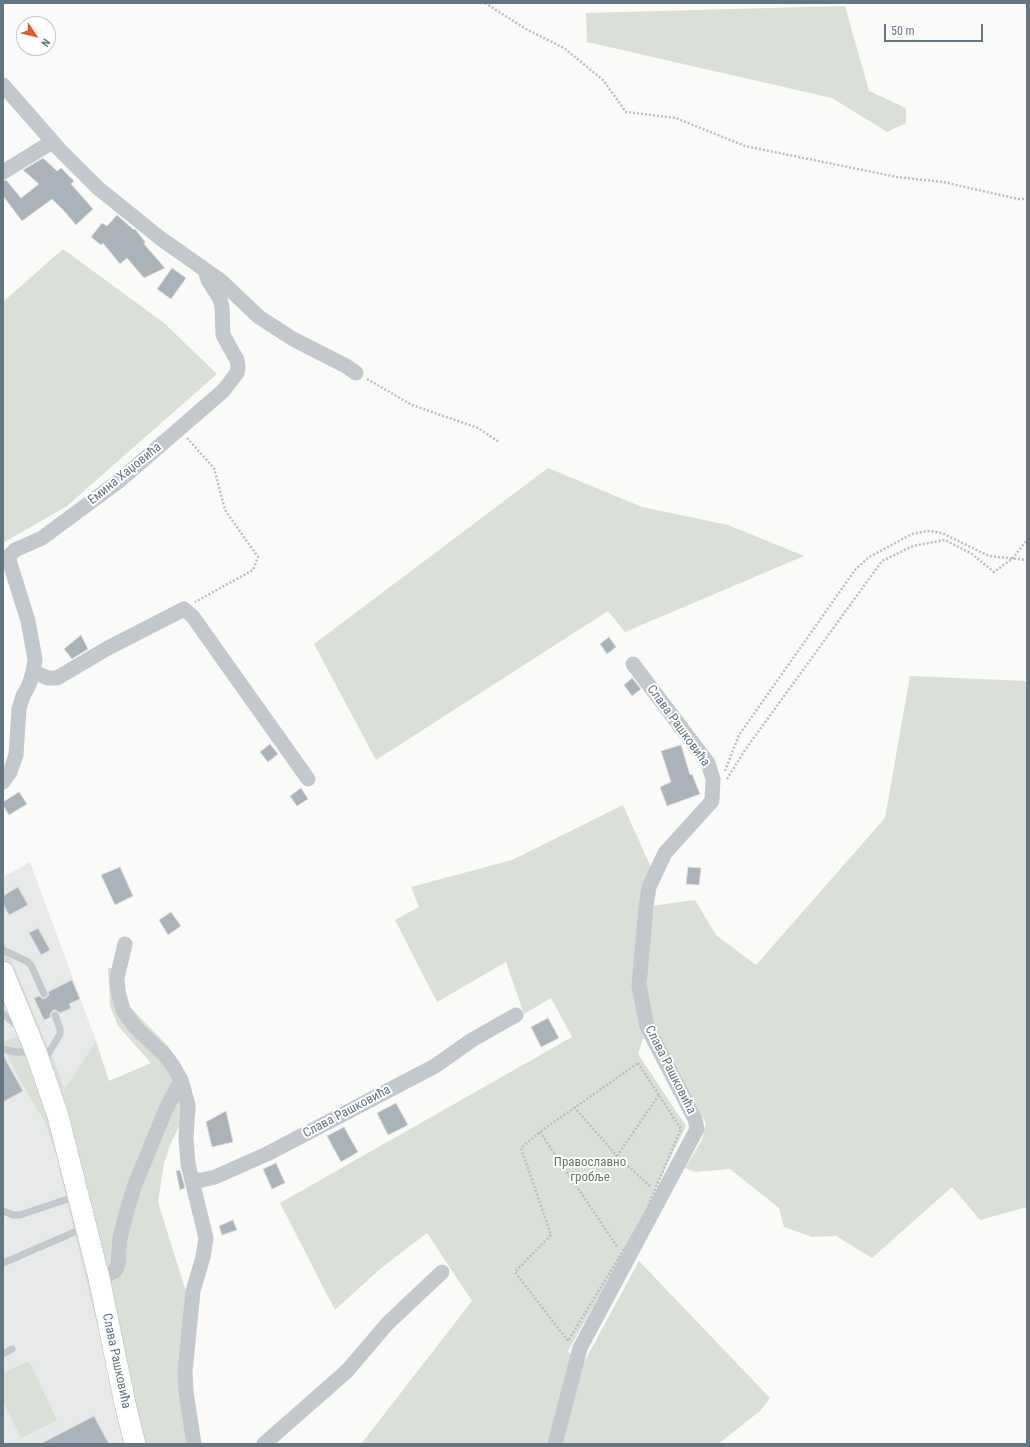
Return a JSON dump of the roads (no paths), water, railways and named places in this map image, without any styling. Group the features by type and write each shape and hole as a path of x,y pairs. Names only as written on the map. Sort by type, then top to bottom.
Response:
{"main road":[{"name":"Слава Рашковића","path":"3,972 35,1051 58,1116 99,1278 135,1444"}],"street":[{"path":"3,85 52,142 76,168 98,188 160,238 228,286 259,317 293,339 340,363 356,373"},
{"path":"3,172 52,142"},
{"name":"Емина Хаџовића","path":"31,679 36,659 28,621 9,560 10,555 15,550 42,538 106,491 223,391 237,373 237,360 223,335 222,307 220,299 208,280 205,270"},
{"path":"3,782 10,772 16,755 19,709 31,679 57,678 108,648 184,609 193,617 308,779"},
{"name":"Слава Рашковића","path":"554,1444 580,1348 697,1129 695,1119 647,1027 639,985 649,887 666,853 712,801 713,779 708,763 633,664"},
{"path":"125,944 117,978 118,991 123,1010 136,1028 165,1055 181,1080 188,1105 186,1138 188,1164 206,1238 203,1257 193,1292 185,1372 186,1392 194,1444"},
{"name":"Слава Рашковића","path":"192,1180 202,1180 215,1177 267,1154 435,1066 472,1040 516,1015"},
{"path":"99,1278 115,1271 118,1265 120,1238 134,1188 166,1109 181,1080"},
{"path":"264,1444 347,1371 387,1324 442,1272"}],"lane":[{"path":"3,950 28,962 31,965 44,994"},
{"path":"3,1014 35,1051"},
{"path":"3,1049 16,1052 35,1051 60,1034 60,1029 55,1015"},
{"path":"3,1211 13,1216 20,1215 79,1195"},
{"path":"3,1262 86,1227"},
{"path":"3,1354 12,1350"}],"park label":[{"name":"Православно гробље","path":"590,1170"}]}
